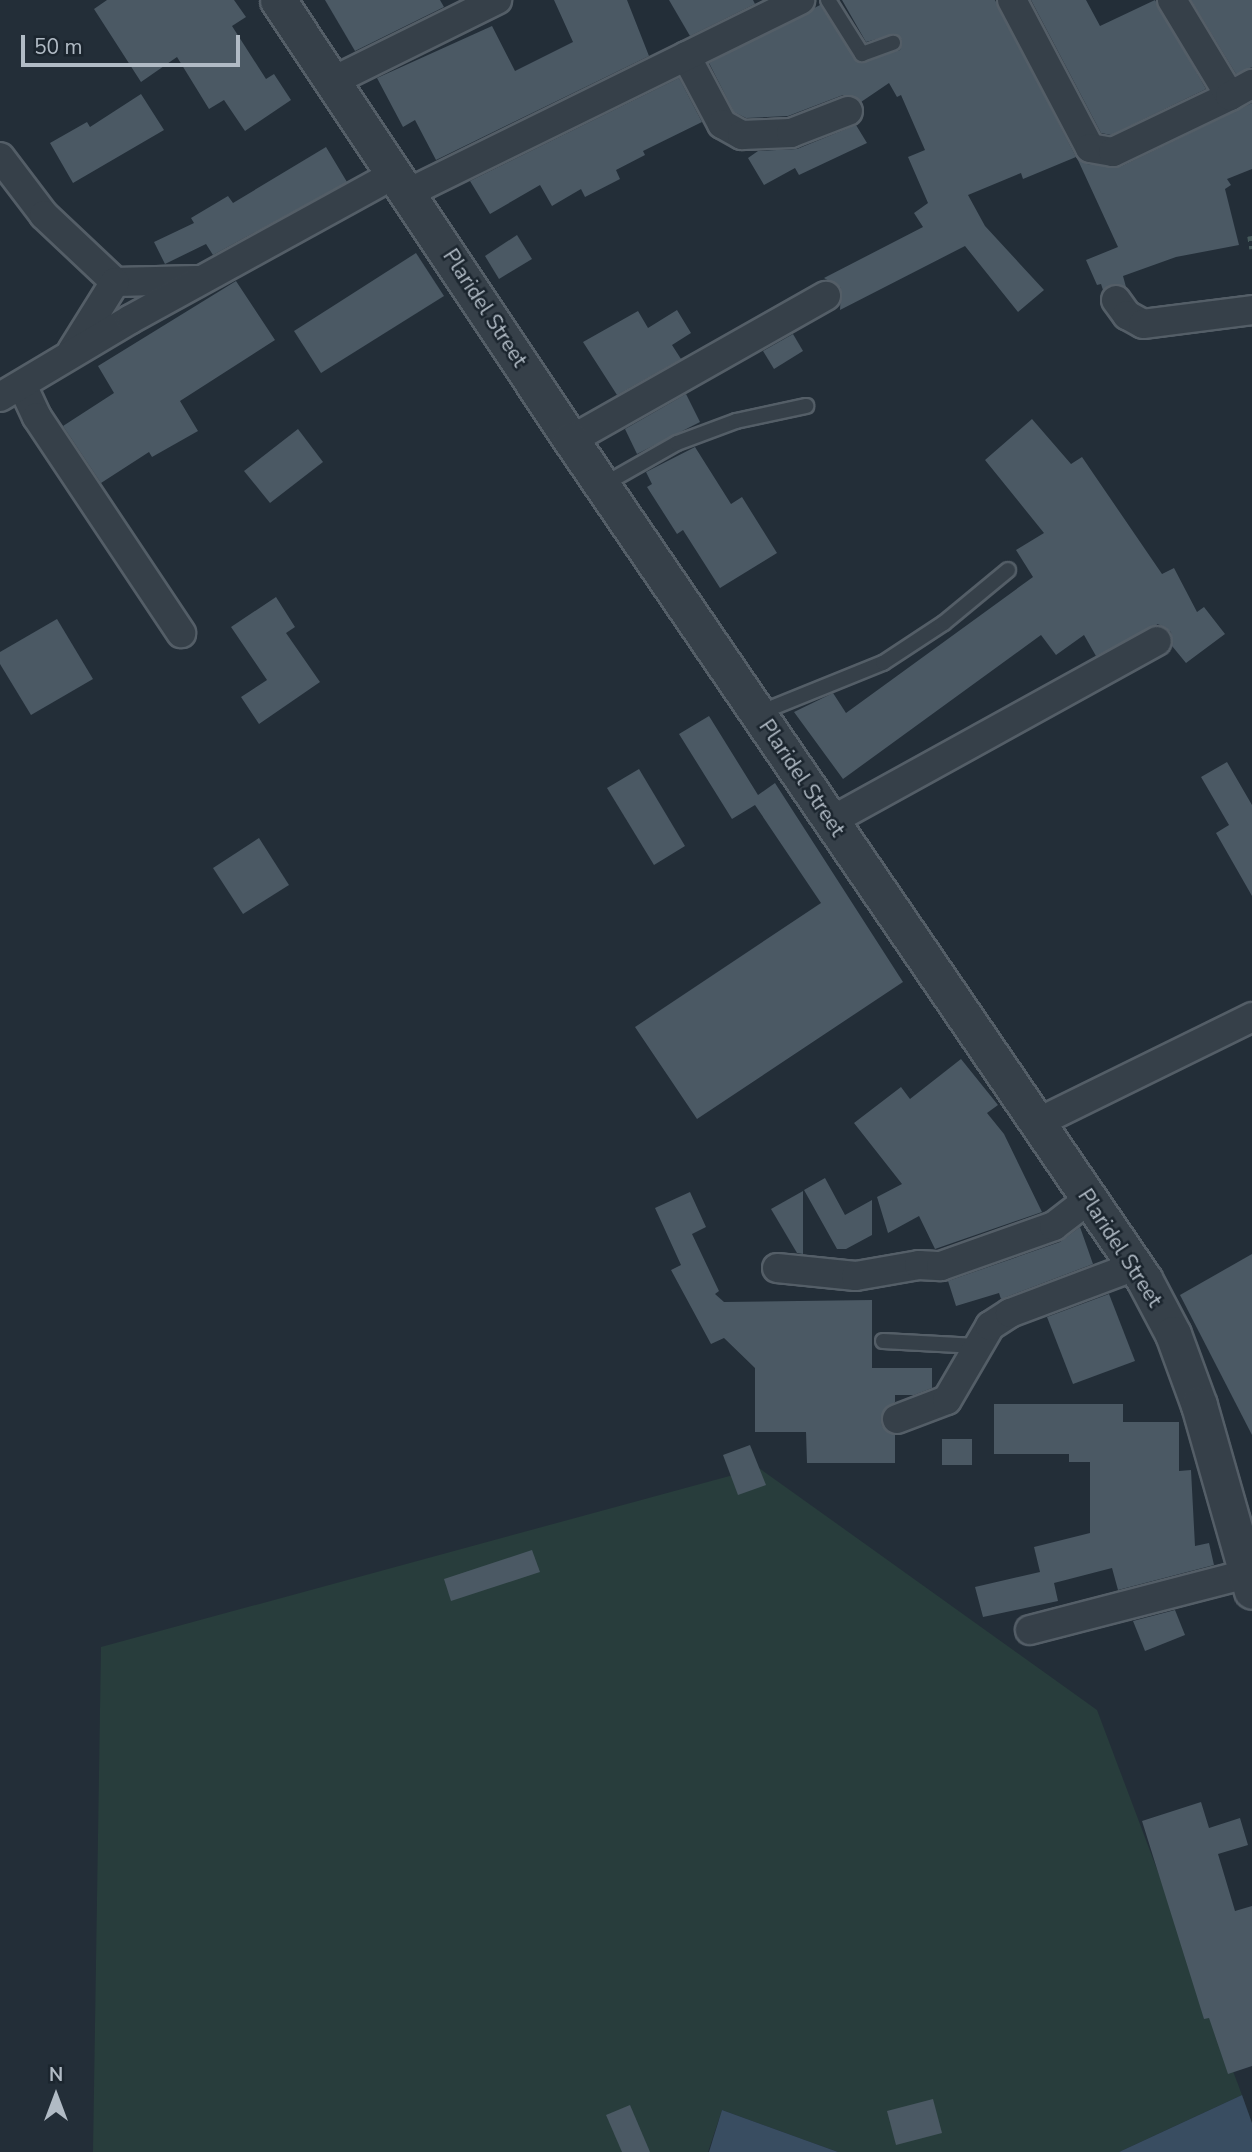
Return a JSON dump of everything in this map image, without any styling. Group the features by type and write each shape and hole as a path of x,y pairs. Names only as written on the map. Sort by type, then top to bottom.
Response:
{"street":[{"name":"Plaridel Street","path":"278,0 335,80 602,486 1135,1266 1173,1334 1199,1405 1250,1583"},
{"path":"335,80 498,0"},
{"path":"181,633 37,417 11,391 205,280 403,182 686,56 800,0"},
{"path":"1012,0 1090,148 1113,152 1244,95 1172,0"},
{"path":"686,56 722,124 742,135 791,134 848,111"},
{"path":"0,157 44,215 115,282 205,280"},
{"path":"69,356 115,282"},
{"path":"571,439 826,296"},
{"path":"1116,300 1126,315 1143,324 1252,310"},
{"path":"831,821 1157,641"},
{"path":"1037,1123 1252,1017"},
{"path":"777,1268 856,1276 919,1265 941,1266 1054,1226 1089,1199"},
{"path":"897,1419 947,1400 961,1381 976,1346 990,1326 1010,1313 1135,1266"},
{"path":"1030,1630 1250,1583"}],"lane":[{"path":"828,0 862,54 893,43"},
{"path":"602,486 677,443 736,421 806,407"},
{"path":"758,714 815,687 883,663 944,623 1008,570"},
{"path":"883,1341 976,1346"}],"path":[{"path":"1250,236 1252,249"}],"green space":[{"path":"759,1468 1097,1710 1242,2095 1119,2152 838,2152 722,2110 708,2152 93,2152 101,1647"}],"water":[{"path":"1242,2095 1252,2123 1252,2152 1119,2152"},
{"path":"722,2110 838,2152 709,2152"}],"building":[{"path":"107,0 234,0 246,17 232,26 266,79 274,74 291,100 245,131 224,100 209,109 177,57 141,82 94,9"},
{"path":"325,0 440,0 444,7 355,51"},
{"path":"554,0 627,0 649,56 436,160 415,120 403,127 377,78 492,26 515,71 573,42"},
{"path":"669,0 753,0 755,4 690,36"},
{"path":"842,0 995,0 1076,157 1023,179 1021,173 968,195 985,226 1044,290 1018,312 965,246 840,310 841,288 824,278 923,227 914,213 928,203 908,157 925,150 901,95 897,97 889,83 861,102 843,95 788,116 746,118 734,112 709,63 820,5 857,62 900,50 902,40 895,34 866,42"},
{"path":"1031,0 1086,0 1100,26 1155,0 1206,89 1111,135 1101,133"},
{"path":"1191,0 1252,0 1252,67 1236,74"},
{"path":"679,78 702,122 643,151 645,155 616,170 620,179 585,197 581,189 552,206 540,185 490,214 470,181"},
{"path":"141,94 164,130 73,183 50,143 87,122 90,127"},
{"path":"1252,103 1252,169 1227,179 1231,185 1225,189 1239,245 1176,257 1123,276 1126,287 1114,284 1103,290 1101,284 1097,285 1086,260 1118,247 1077,158 1087,164 1120,167"},
{"path":"856,125 867,143 799,175 795,168 764,185 748,158 758,151 797,149"},
{"path":"326,147 347,182 213,255 206,244 165,264 154,242 194,223 191,218 228,196 233,203"},
{"path":"517,235 532,259 499,279 485,256"},
{"path":"416,253 444,296 321,373 294,331"},
{"path":"236,281 275,340 180,401 198,431 152,457 149,452 101,483 63,426 114,393 98,366"},
{"path":"677,310 691,333 672,345 681,359 617,395 583,342 638,311 648,328"},
{"path":"793,334 803,351 774,369 763,351"},
{"path":"686,394 700,422 637,454 625,429"},
{"path":"1032,419 1071,464 1082,457 1162,574 1174,568 1197,612 1204,607 1225,634 1186,663 1172,646 1171,632 1158,624 1096,656 1084,635 1056,655 1041,635 843,779 794,712 833,693 846,713 1033,577 1016,550 1044,533 985,460"},
{"path":"298,429 323,462 270,503 244,471"},
{"path":"695,447 731,504 742,497 777,553 720,588 683,530 677,534 647,487 652,484 646,472"},
{"path":"276,597 295,627 286,633 320,682 259,724 241,697 267,680 231,627"},
{"path":"57,619 93,679 31,715 0,664 0,652"},
{"path":"709,716 758,795 775,783 903,982 697,1119 635,1027 821,903 755,805 732,819 679,734"},
{"path":"1227,762 1252,805 1252,896 1216,833 1229,825 1201,777"},
{"path":"639,769 685,846 654,865 607,788"},
{"path":"259,838 289,885 243,914 213,868"},
{"path":"961,1059 998,1105 987,1113 1004,1134 1042,1212 935,1249 919,1216 888,1233 877,1197 902,1184 854,1123 901,1087 910,1099"},
{"path":"825,1178 845,1215 872,1200 872,1235 846,1249 837,1249 804,1190"},
{"path":"803,1191 803,1254 797,1253 771,1209"},
{"path":"690,1192 706,1227 692,1234 719,1291 715,1294 724,1302 872,1300 872,1368 932,1368 932,1388 914,1395 895,1395 895,1402 881,1416 882,1426 895,1435 895,1463 807,1463 806,1432 755,1432 755,1368 724,1338 711,1344 671,1270 681,1265 655,1208"},
{"path":"1080,1227 1093,1264 1001,1299 999,1293 956,1306 948,1281 1060,1242"},
{"path":"1252,1254 1252,1435 1180,1295"},
{"path":"1109,1294 1135,1361 1073,1384 1047,1317"},
{"path":"994,1404 1123,1404 1123,1422 1179,1422 1179,1471 1191,1470 1195,1546 1209,1543 1214,1565 1118,1590 1112,1568 1054,1583 1058,1601 983,1617 975,1587 1040,1572 1034,1547 1090,1533 1090,1462 1069,1462 1069,1454 994,1454"},
{"path":"942,1439 972,1439 972,1465 942,1465"},
{"path":"750,1445 766,1485 738,1495 723,1455"},
{"path":"532,1550 540,1572 451,1601 444,1579"},
{"path":"1175,1610 1185,1635 1145,1651 1133,1621"},
{"path":"1201,1802 1209,1828 1240,1818 1248,1845 1218,1854 1235,1911 1252,1906 1252,2066 1228,2074 1209,2018 1204,2019 1142,1821"},
{"path":"933,2099 942,2133 896,2145 887,2111"},
{"path":"630,2105 650,2152 622,2152 606,2115"}]}
